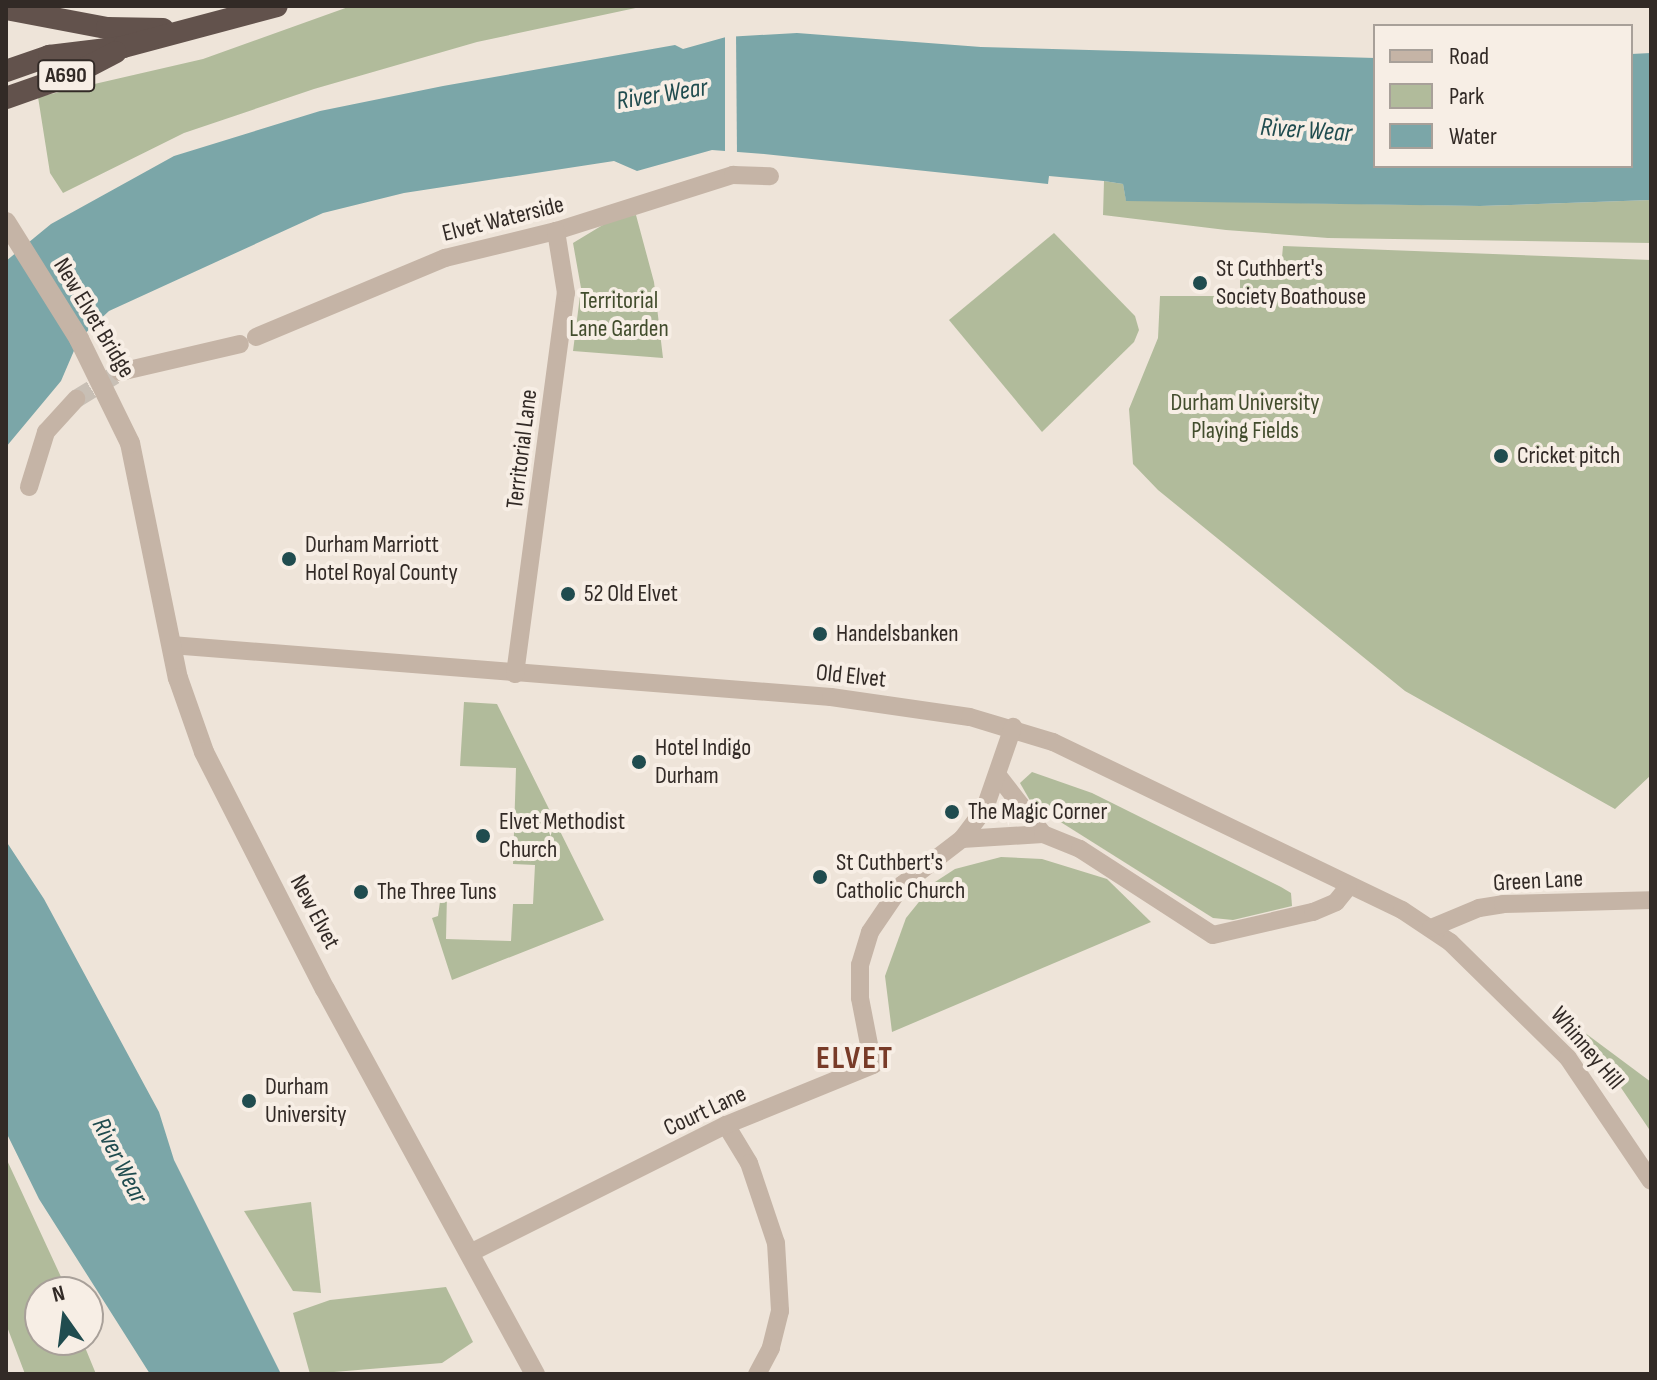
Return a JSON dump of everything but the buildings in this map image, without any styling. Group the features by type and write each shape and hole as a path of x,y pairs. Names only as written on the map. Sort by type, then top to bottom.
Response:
{"highway":[{"name":"A690","path":"6,71 49,56 123,47 277,6"},
{"name":"A690","path":"6,9 107,28 192,30"},
{"name":"A690","path":"6,98 74,74 123,47"}],"street":[{"name":"Elvet Waterside","path":"120,372 248,340 339,306 416,267 556,231 733,175 770,176"},
{"name":"New Elvet Bridge","path":"6,222 79,339 130,443"},
{"name":"Territorial Lane","path":"515,674 566,293 556,231"},
{"path":"29,487 46,432 76,399"},
{"name":"New Elvet","path":"130,443 171,645 191,720 219,786 535,1374"},
{"name":"Old Elvet","path":"171,645 831,697 1013,727 1075,751 1431,928 1469,958"},
{"path":"962,839 985,808 999,777 1013,727"},
{"path":"999,777 1043,834"},
{"path":"962,839 1043,834 1080,849 1213,935 1313,912 1336,902 1348,887"},
{"name":"Court Lane","path":"470,1253 726,1125 873,1065 860,998 860,965 870,932 902,885 962,839"},
{"name":"Green Lane","path":"1431,928 1479,908 1503,904 1651,900"},
{"name":"Whinney Hill","path":"1469,958 1568,1058 1651,1181"},
{"path":"726,1125 749,1163 776,1243 780,1311 771,1348 757,1374"}],"green space":[{"path":"351,6 645,6 477,42 314,89 184,133 63,193 50,173 38,97 203,59"},
{"path":"1104,181 1123,184 1126,200 1480,206 1651,200 1651,243 1328,238 1226,230 1103,215"},
{"name":"Territorial Lane Garden","path":"636,215 654,282 663,358 573,351 581,288 573,243 616,217"},
{"path":"1054,233 1135,316 1139,330 1134,342 1042,432 949,320"},
{"name":"Durham University Playing Fields","path":"1283,246 1651,260 1651,775 1615,809 1405,691 1158,490 1133,464 1129,409 1158,338 1160,296 1240,296 1240,269 1281,269"},
{"path":"464,702 497,704 604,920 452,980 432,918 438,916 441,894 447,894 446,939 511,941 513,904 533,904 535,865 513,864 516,768 460,766"},
{"path":"1032,772 1092,793 1281,887 1291,893 1292,906 1233,920 1213,918 1032,804 1020,783"},
{"path":"1001,857 1042,859 1107,879 1151,922 892,1032 885,976 906,918 935,882 955,869"},
{"path":"1565,1018 1651,1082 1651,1132 1611,1073"},
{"path":"6,1158 61,1276 24,1276 24,1356 89,1356 96,1374 25,1374 6,1324"},
{"path":"311,1202 321,1293 293,1291 244,1211"},
{"path":"446,1287 473,1342 442,1363 310,1374 293,1313 330,1300"}],"water":[{"name":"River Wear","path":"797,33 981,47 1373,58 1373,168 1633,168 1633,54 1651,53 1651,200 1480,206 1126,201 1123,184 1049,176 1048,184 712,150 637,171 614,161 404,193 323,213 109,311 79,339 61,381 6,447 6,261 51,224 174,156 320,111 675,45 683,49 726,37"},
{"name":"River Wear","path":"6,841 44,899 159,1112 174,1160 281,1374 150,1374 104,1301 104,1276 88,1276 39,1199 6,1132"}],"pier":[{"path":"725,33 736,33 737,156 725,155"}],"tunnel":[{"path":"76,399 120,372"}],"place":[{"name":"St Cuthbert's Society Boathouse","path":"1200,283"},
{"name":"Cricket pitch","path":"1501,456"},
{"name":"Durham Marriott Hotel Royal County","path":"289,559"},
{"name":"52 Old Elvet","path":"568,594"},
{"name":"Handelsbanken","path":"820,634"},
{"name":"Hotel Indigo Durham","path":"639,762"},
{"name":"The Magic Corner","path":"952,812"},
{"name":"Elvet Methodist Church","path":"483,836"},
{"name":"St Cuthbert's Catholic Church","path":"820,877"},
{"name":"The Three Tuns","path":"361,892"},
{"name":"Durham University","path":"249,1101"}],"district":[{"name":"ELVET","path":"855,1059"}]}
